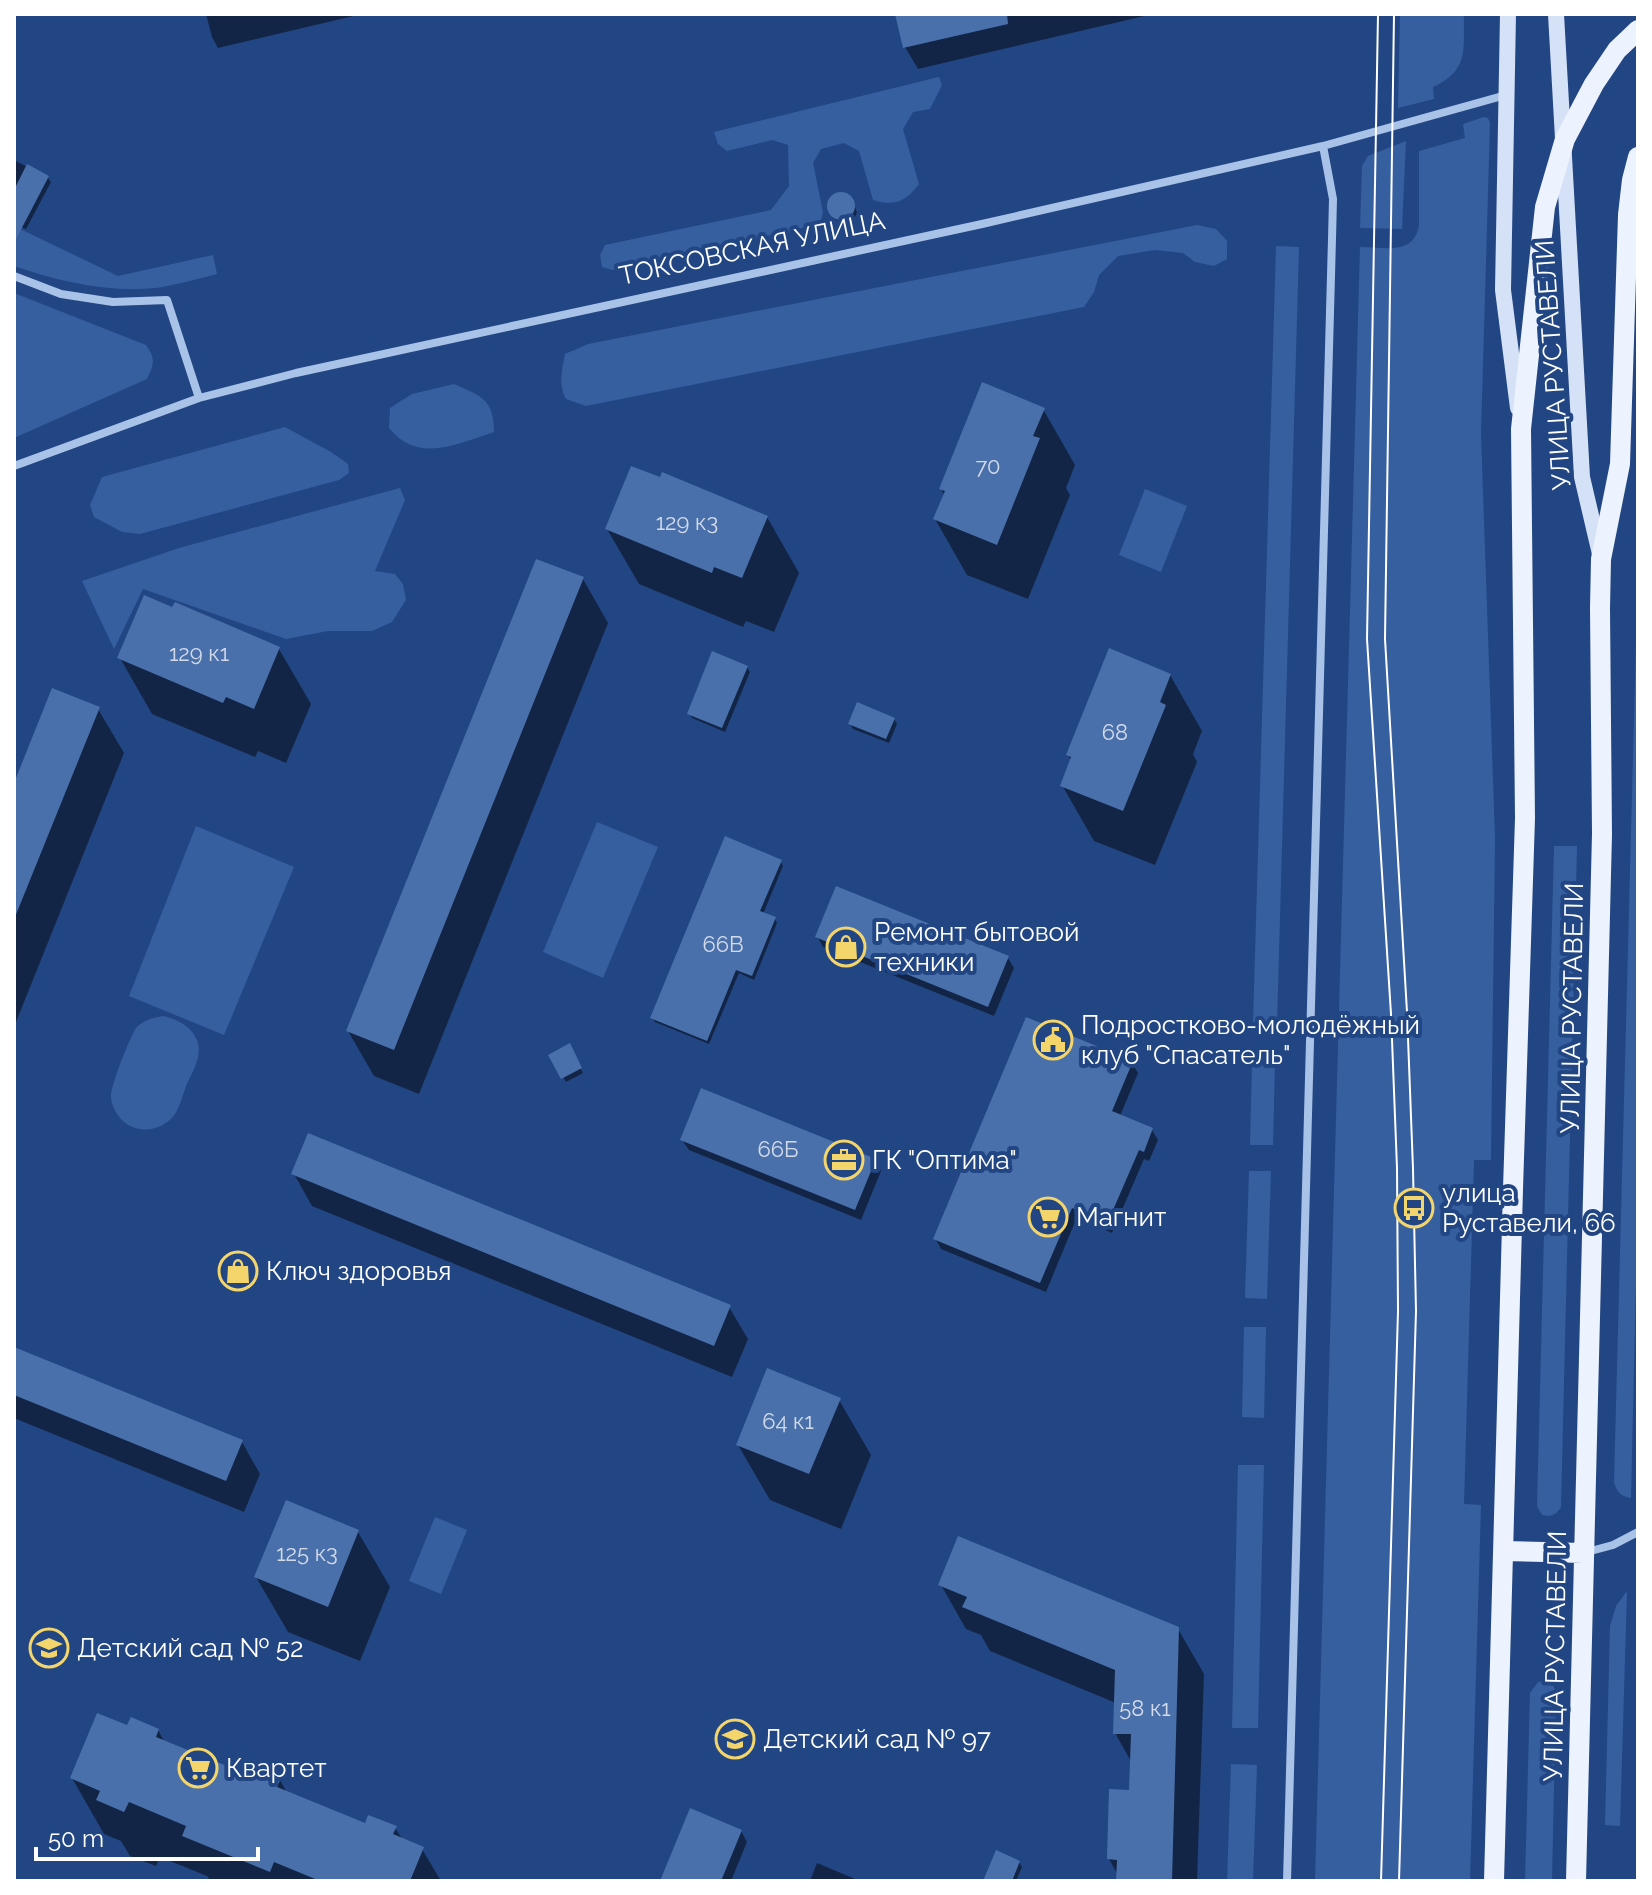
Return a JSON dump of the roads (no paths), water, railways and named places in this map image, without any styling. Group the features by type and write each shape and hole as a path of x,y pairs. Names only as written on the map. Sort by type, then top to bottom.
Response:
{"main road":[{"name":"УЛИЦА РУСТАВЕЛИ","path":"1508,14 1503,290 1521,429"},
{"name":"УЛИЦА РУСТАВЕЛИ","path":"1556,14 1582,477 1601,559 1602,834 1576,1881"},
{"path":"1565,139 1594,84 1617,50 1638,30"},
{"name":"УЛИЦА РУСТАВЕЛИ","path":"1494,1881 1525,818 1521,429 1545,207 1565,139"},
{"path":"1601,559 1620,464 1628,215 1638,157"},
{"path":"1504,1551 1583,1553"}],"street":[{"name":"ТОКСОВСКАЯ УЛИЦА","path":"14,466 199,398 296,373 982,224 1323,146 1506,95"},
{"path":"1287,1881 1333,199 1323,146"},
{"path":"14,276 61,294 113,302 167,300 199,398"},
{"path":"1583,1553 1613,1545 1638,1532"}],"tram line":[{"path":"1378,14 1367,639 1391,1014 1398,1311 1381,1881"},
{"path":"1394,14 1385,639 1407,1012 1416,1311 1399,1881"}],"place":[{"name":"Ремонт бытовой техники","path":"846,947"},
{"name":"Подростково-молодёжный клуб \"Спасатель\"","path":"1053,1040"},
{"name":"ГК \"Оптима\"","path":"844,1160"},
{"name":"улица Руставели, 66","path":"1414,1208"},
{"name":"Магнит","path":"1048,1217"},
{"name":"Ключ здоровья","path":"238,1271"},
{"name":"Детский сад № 52","path":"49,1648"},
{"name":"Детский сад № 97","path":"735,1739"},
{"name":"Квартет","path":"198,1768"}]}
